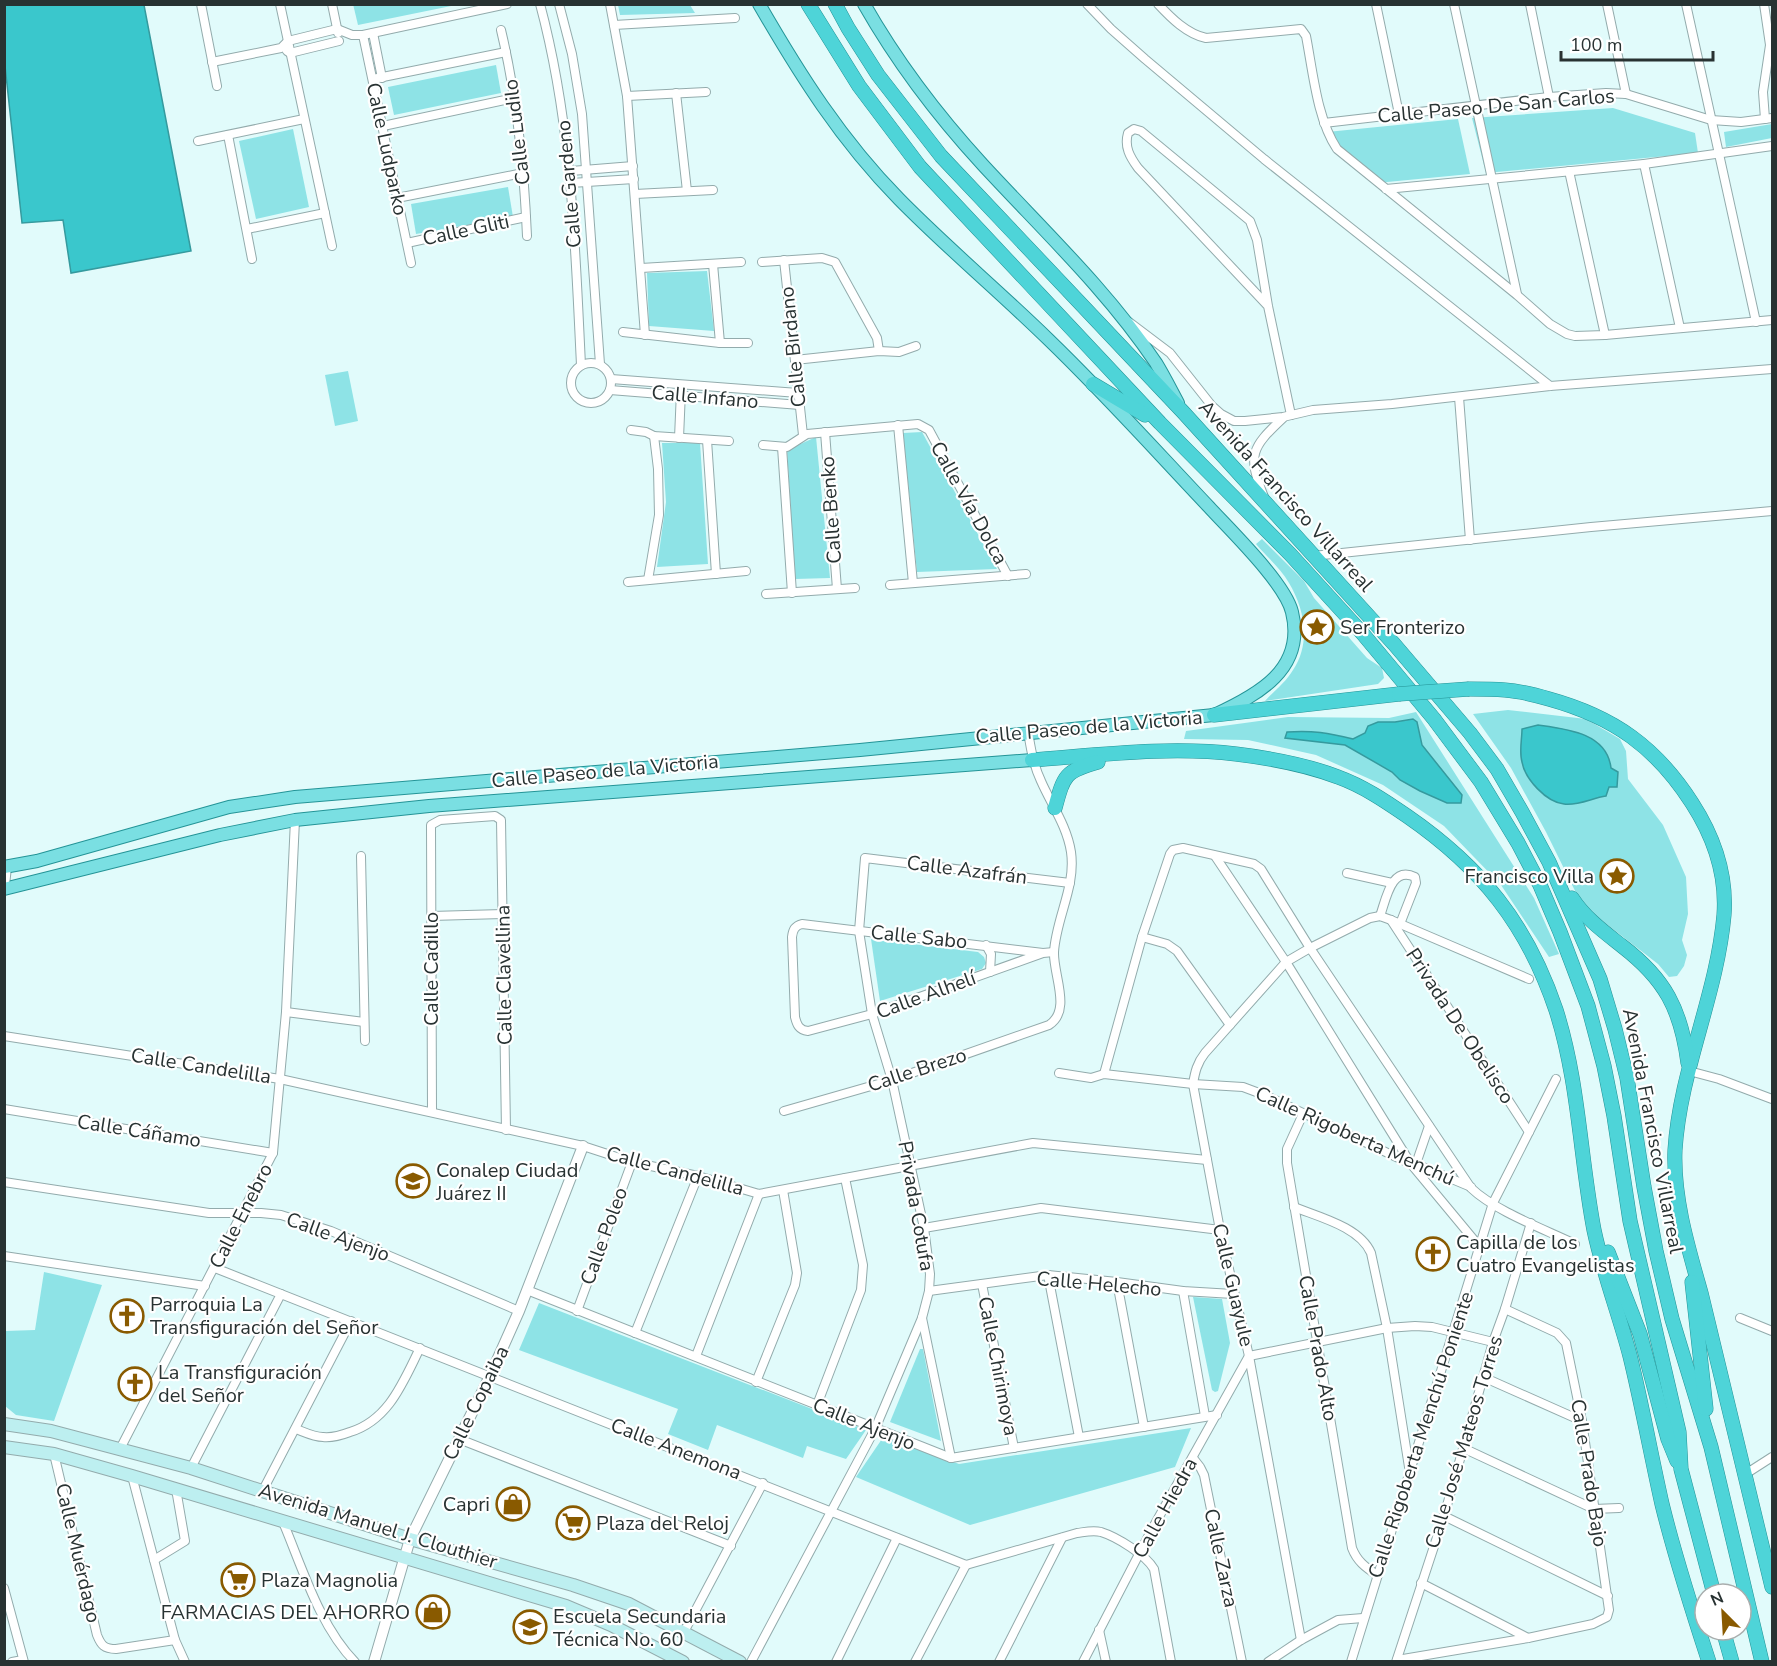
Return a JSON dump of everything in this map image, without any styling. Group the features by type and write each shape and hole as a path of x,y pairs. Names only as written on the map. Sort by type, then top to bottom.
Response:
{"highway":[{"name":"Avenida Francisco Villarreal","path":"808,4 859,86 920,167 1160,423 1290,554 1363,634 1434,719 1480,782 1518,843 1540,885 1588,1006 1604,1066 1630,1221 1679,1432 1681,1469 1711,1582"},
{"name":"Avenida Francisco Villarreal","path":"836,4 848,28 878,75 941,156 1183,412 1364,611 1470,733 1497,769 1522,812 1549,862 1600,979 1615,1029 1627,1078 1644,1187 1672,1319 1711,1447 1762,1662"},
{"path":"1093,384 1160,423"},
{"path":"1214,715 1399,694 1469,689 1518,692 1574,706 1600,716 1630,735 1659,759 1698,813 1718,857 1725,891 1724,916 1716,960 1679,1116 1675,1160 1679,1202 1773,1587"},
{"path":"1032,760 1122,753 1235,754 1337,776 1377,796 1447,845 1473,869 1499,899 1523,937 1542,974 1566,1046 1595,1234 1629,1355 1663,1507 1709,1662"},
{"path":"1055,808 1061,787 1072,771 1080,766 1122,753"},
{"path":"1549,862 1579,910 1649,968 1665,989 1680,1020 1689,1071"},
{"path":"1589,1199 1640,1334 1668,1439 1681,1469"},
{"path":"1690,1252 1711,1447"},
{"path":"1726,1642 1732,1662"}],"main road":[{"path":"759,4 800,75 874,172 899,199 1093,384 1242,543 1285,594 1292,609 1295,624 1295,642 1291,657 1279,673 1258,692 1214,715"},
{"path":"864,4 927,98 982,163 1122,317 1158,366 1183,412"},
{"name":"Calle Paseo de la Victoria","path":"5,867 49,858 229,807 285,798 860,750 1214,715"},
{"name":"Calle Paseo de la Victoria","path":"4,887 295,819 418,807 1032,760"},
{"path":"4,1416 10,1425"},
{"name":"Avenida Manuel J. Clouthier","path":"10,1425 51,1431 191,1468 410,1539 573,1585 629,1604 740,1662"},
{"name":"Avenida Manuel J. Clouthier","path":"4,1447 54,1454 132,1476 566,1606 611,1625 666,1658 683,1662"},
{"path":"566,1606 573,1585"}],"street":[{"path":"201,4 217,86"},
{"path":"280,4 284,45 290,53 332,246"},
{"path":"290,53 339,41 341,31 332,4"},
{"path":"212,62 341,31 352,35 363,35 507,4"},
{"name":"Calle Gardeno","path":"540,4 562,102 571,171 581,365"},
{"name":"Calle Gardeno","path":"559,4 578,85 600,364"},
{"path":"610,4 627,96 645,335"},
{"path":"1087,4 1145,59 1264,159 1550,386"},
{"path":"1158,4 1172,19 1198,36 1206,38 1301,29 1306,36 1324,123 1337,149 1349,161 1517,294 1550,324 1567,334 1605,335 1773,320"},
{"path":"1376,4 1399,114"},
{"path":"1454,4 1517,294"},
{"path":"1530,4 1549,97"},
{"path":"1607,4 1626,94"},
{"path":"1686,4 1756,322"},
{"path":"1764,4 1770,45 1763,92 1769,119"},
{"path":"614,25 735,18"},
{"name":"Calle Ludilo","path":"501,30 514,98 523,173 527,236"},
{"name":"Calle Ludparko","path":"373,33 383,126 411,263"},
{"name":"Calle Ludparko","path":"363,35 377,79"},
{"path":"377,79 506,52"},
{"path":"627,96 706,92"},
{"path":"676,93 687,192"},
{"name":"Calle Paseo De San Carlos","path":"1324,123 1549,97 1606,93 1626,94 1711,120 1741,122 1769,119"},
{"path":"383,126 514,98"},
{"path":"198,141 304,118"},
{"path":"1268,306 1138,168 1127,149 1128,133 1134,129 1141,131 1250,221 1257,240 1287,416"},
{"path":"228,135 252,259"},
{"path":"1386,189 1644,164 1772,146"},
{"path":"1644,164 1680,328"},
{"path":"571,171 633,166"},
{"path":"1569,171 1605,335"},
{"path":"398,198 523,173"},
{"path":"571,183 634,179"},
{"path":"635,194 713,190"},
{"path":"248,229 325,213"},
{"name":"Calle Gliti","path":"407,243 526,218"},
{"path":"762,262 822,258 835,262 877,338 879,351"},
{"name":"Calle Birdano","path":"784,260 803,435"},
{"path":"640,268 741,262"},
{"path":"713,264 720,343"},
{"path":"1122,317 1170,353 1221,414 1245,422 1313,410 1392,404 1550,386 1773,369"},
{"path":"623,333 720,343 748,343"},
{"path":"795,360 879,351 899,352 916,346"},
{"path":"600,364 606,369 611,379 610,390 604,398 595,403 584,402 576,396 571,387 572,377 581,365 600,364"},
{"name":"Calle Infano","path":"611,379 798,393"},
{"path":"679,438 681,384"},
{"name":"Calle Infano","path":"610,390 800,405"},
{"path":"1459,397 1470,540"},
{"path":"1267,504 1256,477 1253,456 1263,438 1287,416"},
{"name":"Calle Vía Dolca","path":"913,583 898,425 918,424 929,430 1008,576"},
{"path":"763,445 782,447 791,445 803,435 898,425"},
{"path":"631,430 646,432 654,436 729,441"},
{"name":"Calle Benko","path":"825,432 837,589"},
{"path":"648,580 658,515 658,469 654,436"},
{"path":"707,440 716,574"},
{"path":"782,447 792,592"},
{"path":"1313,556 1773,511"},
{"path":"628,582 746,571"},
{"name":"Calle Vía Dolca","path":"890,585 1026,574"},
{"path":"766,594 855,588"},
{"path":"1028,732 1032,760 1055,808 1071,852 1070,883 1054,952"},
{"name":"Calle Clavellina","path":"431,825 440,820 495,816 501,820 506,1130"},
{"name":"Calle Enebro","path":"120,1449 273,1153 286,1012 295,819"},
{"name":"Calle Cadillo","path":"431,825 432,1112"},
{"path":"1104,1074 1142,937 1170,854 1173,850 1183,848 1254,864 1261,869 1310,948 1471,1188 1493,1203 1575,1244"},
{"path":"361,856 365,1041"},
{"path":"1215,856 1286,962 1413,1164 1479,1246"},
{"name":"Calle Azafrán","path":"865,858 1070,883"},
{"name":"Privada Cotufa","path":"752,1662 875,1429 922,1318 929,1291 930,1274 924,1228 892,1080 872,1014 860,931 865,858"},
{"path":"4,887 5,867"},
{"path":"1347,873 1392,884"},
{"path":"1380,916 1392,884 1398,876 1405,874 1416,880 1400,924"},
{"path":"431,916 503,914"},
{"name":"Calle Guayule","path":"1301,1640 1249,1356 1233,1294 1193,1084 1198,1061 1286,962 1370,918 1380,916"},
{"name":"Privada De Obelisco","path":"1380,916 1529,978"},
{"name":"Privada De Obelisco","path":"1391,920 1529,1132"},
{"name":"Calle Sabo","path":"808,1031 802,1030 797,1025 795,1017 792,937 793,930 802,924 1043,953 1054,952"},
{"path":"1142,937 1167,944 1177,951 1230,1024"},
{"path":"986,945 991,954 990,972"},
{"name":"Calle Brezo","path":"784,1111 892,1080 1049,1025 1056,1020 1060,1006 1054,952"},
{"name":"Calle Alhelí","path":"808,1031 872,1014 1043,953"},
{"path":"286,1012 364,1022"},
{"name":"Calle Candelilla","path":"4,1036 280,1079 582,1146 632,1162 698,1176 759,1194 1033,1143 1207,1160"},
{"path":"1689,1071 1719,1079 1773,1099"},
{"name":"Calle Rigoberta Menchú","path":"1059,1073 1091,1078 1104,1074 1243,1087 1471,1188"},
{"path":"1493,1203 1556,1079"},
{"name":"Calle Cáñamo","path":"4,1109 273,1153"},
{"name":"Calle Prado Alto","path":"1303,1114 1287,1149 1294,1207 1352,1548 1362,1565 1377,1575"},
{"path":"1413,1164 1429,1126"},
{"name":"Calle Copaiba","path":"374,1662 410,1539 490,1376 519,1311 582,1146"},
{"name":"Calle Poleo","path":"577,1311 632,1162"},
{"path":"635,1333 698,1176"},
{"path":"817,1405 861,1290 863,1278 863,1265 845,1179"},
{"name":"Calle Ajenjo","path":"4,1182 209,1214 281,1215 331,1231 519,1311"},
{"path":"756,1382 795,1286 797,1273 783,1190"},
{"path":"696,1356 759,1194"},
{"name":"Calle Rigoberta Menchú Poniente","path":"1351,1662 1493,1203"},
{"path":"1294,1207 1351,1231 1367,1244 1371,1253 1387,1328 1409,1470"},
{"path":"924,1228 1041,1208 1220,1230"},
{"name":"Calle José Mateos Torres","path":"1397,1661 1443,1516 1492,1342 1505,1309 1531,1223"},
{"path":"4,1256 205,1286"},
{"name":"Calle Anemona","path":"215,1268 966,1565"},
{"path":"1048,1275 1079,1437"},
{"name":"Calle Helecho","path":"929,1291 1048,1275 1183,1291 1233,1294"},
{"path":"1117,1282 1144,1427"},
{"name":"Calle Chirimoya","path":"982,1284 1014,1448"},
{"name":"Calle Ajenjo","path":"527,1290 951,1458 1217,1414"},
{"path":"1183,1291 1205,1416"},
{"path":"191,1468 281,1294"},
{"name":"Calle Prado Bajo","path":"1505,1309 1557,1333 1566,1343 1582,1421 1609,1610 1607,1617 1593,1624 1528,1638"},
{"path":"922,1318 951,1458"},
{"path":"1740,1318 1773,1331"},
{"path":"263,1490 351,1321"},
{"path":"1249,1356 1387,1328 1415,1326 1432,1327 1492,1342"},
{"path":"296,1429 322,1437 339,1436 359,1430 379,1417 392,1403 420,1348"},
{"name":"Calle Hiedra","path":"1083,1662 1140,1553 1249,1356"},
{"path":"1483,1377 1582,1421"},
{"path":"459,1439 731,1546"},
{"path":"1463,1448 1594,1509 1619,1508"},
{"name":"Calle Muérdago","path":"54,1454 97,1635 101,1643 107,1649 116,1649 175,1640"},
{"path":"1744,1475 1773,1457"},
{"name":"Calle Zarza","path":"1193,1458 1204,1475 1242,1662"},
{"path":"132,1476 175,1640 185,1662"},
{"path":"684,1632 763,1483"},
{"path":"154,1560 185,1541 176,1489"},
{"path":"1443,1516 1608,1596"},
{"path":"283,1522 326,1620 345,1652 355,1662"},
{"path":"915,1662 966,1565 1090,1531 1101,1532 1150,1561 1154,1569 1171,1662"},
{"path":"836,1662 897,1538"},
{"path":"999,1662 1062,1538"},
{"path":"1421,1583 1528,1638"},
{"path":"4,1588 23,1661 12,1662"},
{"path":"1268,1662 1301,1640 1338,1620 1363,1618"},
{"path":"1099,1630 1106,1662"},
{"path":"1397,1661 1528,1638"}],"shaded area":[{"path":"353,4 456,4 456,5 358,25"},
{"path":"4,5 144,5 191,251 71,273 63,220 22,223 5,66"},
{"path":"618,5 690,5 695,13 620,15"},
{"path":"496,65 501,93 394,115 388,87"},
{"path":"1613,108 1695,133 1698,153 1486,173 1472,118"},
{"path":"1458,119 1470,174 1377,183 1331,147 1327,132"},
{"path":"1772,124 1772,138 1726,147 1724,132"},
{"path":"293,129 309,207 256,219 239,141"},
{"path":"508,187 513,217 416,234 411,204"},
{"path":"707,271 714,331 649,326 647,273"},
{"path":"348,371 358,421 335,426 325,375"},
{"path":"922,432 997,569 917,572 903,433"},
{"path":"816,437 830,578 795,579 787,450"},
{"path":"662,443 700,443 708,564 657,567 666,502"},
{"path":"1262,539 1304,581 1314,598 1367,658 1382,668 1384,678 1378,684 1265,701 1287,678 1299,660 1304,626 1295,593 1278,568 1256,544"},
{"path":"1508,710 1586,719 1620,739 1626,751 1628,779 1663,825 1686,877 1688,914 1682,940 1687,955 1684,966 1677,976 1669,977 1658,964 1582,905 1511,768 1473,714"},
{"path":"1416,712 1534,898 1559,954 1549,957 1501,885 1444,826 1383,785 1316,755 1248,740 1184,739 1186,731 1288,717 1389,718"},
{"path":"1413,719 1417,722 1422,745 1462,795 1461,803 1447,803 1420,791 1345,745 1285,738 1287,732 1304,731 1353,739 1365,733 1368,726 1378,722"},
{"path":"1538,725 1573,731 1594,740 1608,756 1611,768 1618,772 1617,787 1609,787 1606,796 1574,804 1557,802 1537,789 1524,769 1521,754 1522,729"},
{"path":"871,939 978,952 984,957 986,963 982,969 880,1001"},
{"path":"44,1272 102,1285 54,1421 16,1415 5,1406 5,1331 35,1330"},
{"path":"1193,1297 1222,1299 1230,1343 1218,1391 1215,1392 1212,1390"},
{"path":"539,1303 866,1430 846,1459 807,1446 803,1458 717,1425 708,1450 668,1434 678,1409 519,1350"},
{"path":"920,1349 923,1349 941,1441 890,1422"},
{"path":"1191,1428 1175,1467 970,1525 856,1477 884,1436 959,1464"}],"place":[{"name":"Ser Fronterizo","path":"1317,627"},
{"name":"Francisco Villa","path":"1617,876"},
{"name":"Conalep Ciudad Juárez II","path":"413,1181"},
{"name":"Capilla de los Cuatro Evangelistas","path":"1433,1254"},
{"name":"Parroquia La Transfiguración del Señor","path":"127,1316"},
{"name":"La Transfiguración del Señor","path":"135,1384"},
{"name":"Capri","path":"513,1504"},
{"name":"Plaza del Reloj","path":"573,1523"},
{"name":"Plaza Magnolia","path":"238,1580"},
{"name":"FARMACIAS DEL AHORRO","path":"433,1612"},
{"name":"Escuela Secundaria Técnica No. 60","path":"530,1627"}]}
